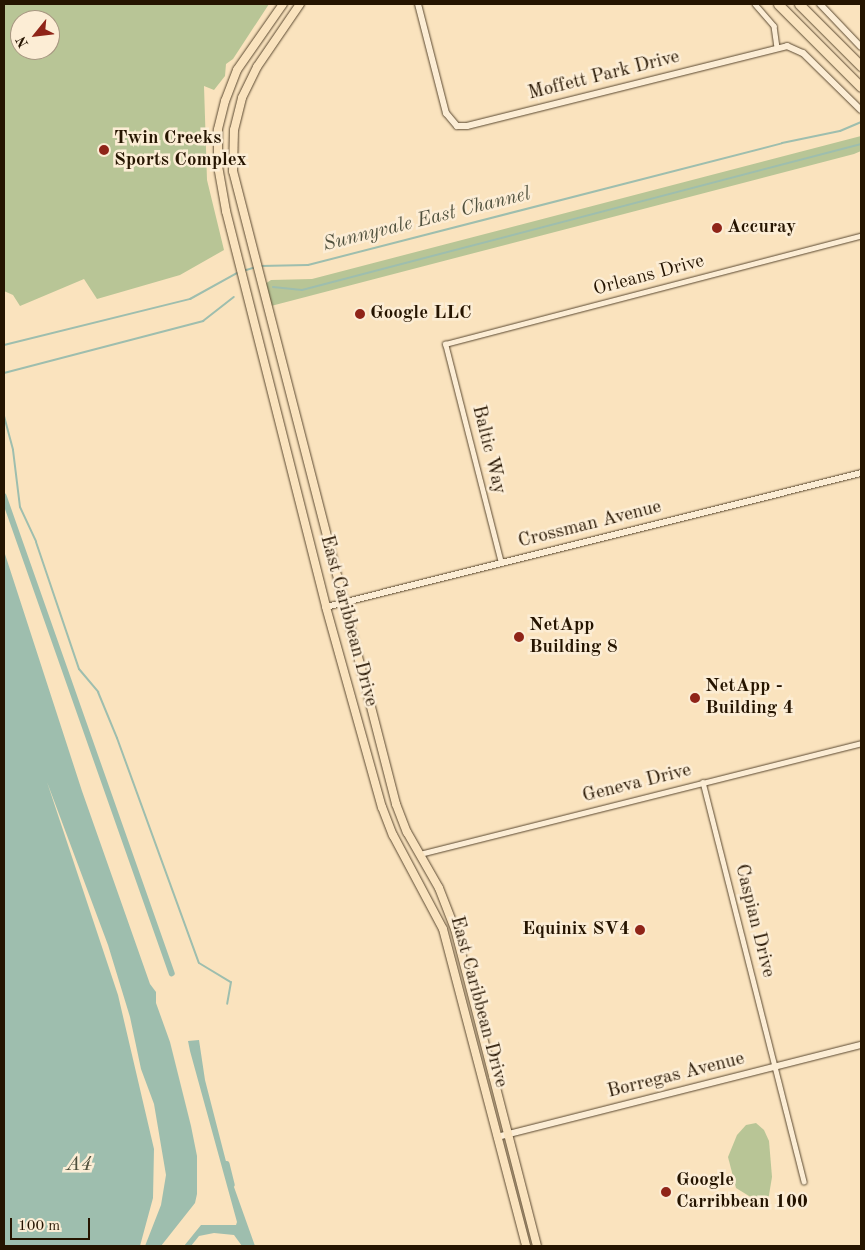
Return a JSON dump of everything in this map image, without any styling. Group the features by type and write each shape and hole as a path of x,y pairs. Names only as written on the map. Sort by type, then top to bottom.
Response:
{"highway":[{"path":"778,4 861,87"},
{"path":"799,4 861,66"}],"main road":[{"name":"East Caribbean Drive","path":"283,4 238,70 218,130 218,166 241,268 326,607 382,807 393,835 443,929 526,1246"},
{"name":"East Caribbean Drive","path":"300,4 257,67 242,98 234,130 233,171 258,276 396,804 439,888 456,929 537,1246"}],"street":[{"name":"Moffett Park Drive","path":"418,4 446,113 452,122 461,126 777,48 793,47 803,53 861,110"},
{"path":"755,4 774,26 777,48"},
{"path":"820,4 861,46"},
{"name":"Orleans Drive","path":"445,344 861,236"},
{"name":"Baltic Way","path":"445,344 501,563"},
{"name":"Crossman Avenue","path":"326,607 861,473"},
{"name":"Geneva Drive","path":"420,854 861,743"},
{"name":"Caspian Drive","path":"703,782 804,1181"},
{"name":"Borregas Avenue","path":"497,1137 861,1045"}],"green space":[{"name":"Twin Creeks Sports Complex","path":"4,4 269,4 233,59 226,64 225,76 214,90 204,86 207,180 224,250 180,275 97,299 84,279 20,306 13,295 4,291"},
{"path":"861,136 861,151 854,154 271,306 265,284 271,280 312,279"},
{"path":"756,1123 764,1130 769,1141 772,1177 767,1207 736,1188 728,1157 737,1135 746,1125"}],"water":[{"name":"A4","path":"4,551 82,791 150,984 156,992 156,1003 170,1042 191,1126 197,1156 197,1194 195,1203 161,1246 145,1246 161,1205 166,1175 154,1104 141,1069 130,1017 108,945 47,782 118,995 154,1149 153,1198 140,1246 4,1246"},
{"path":"199,1040 205,1080 229,1173 255,1246 242,1246 234,1235 214,1233 199,1236 191,1246 184,1246 201,1225 236,1225 237,1222 190,1051 188,1041"}],"waterway":[{"name":"Sunnyvale East Channel","path":"260,266 308,265 782,143 840,131 861,122"},
{"path":"273,287 302,290 861,144"},
{"name":"Sunnyvale East Channel","path":"243,271 256,267"},
{"name":"Sunnyvale East Channel","path":"4,345 190,299 239,272"},
{"path":"4,373 203,321 234,297"},
{"path":"4,416 13,450 20,507 36,542 79,669 98,692 117,738 199,963 231,982 227,1004"},
{"path":"4,496 172,973"},
{"path":"227,1164 232,1184"}],"place":[{"name":"Twin Creeks Sports Complex","path":"104,150"},
{"name":"Accuray","path":"717,228"},
{"name":"Google LLC","path":"360,314"},
{"name":"NetApp Building 8","path":"519,637"},
{"name":"NetApp - Building 4","path":"695,698"},
{"name":"Equinix SV4","path":"640,930"},
{"name":"Google Carribbean 100","path":"666,1192"}]}
